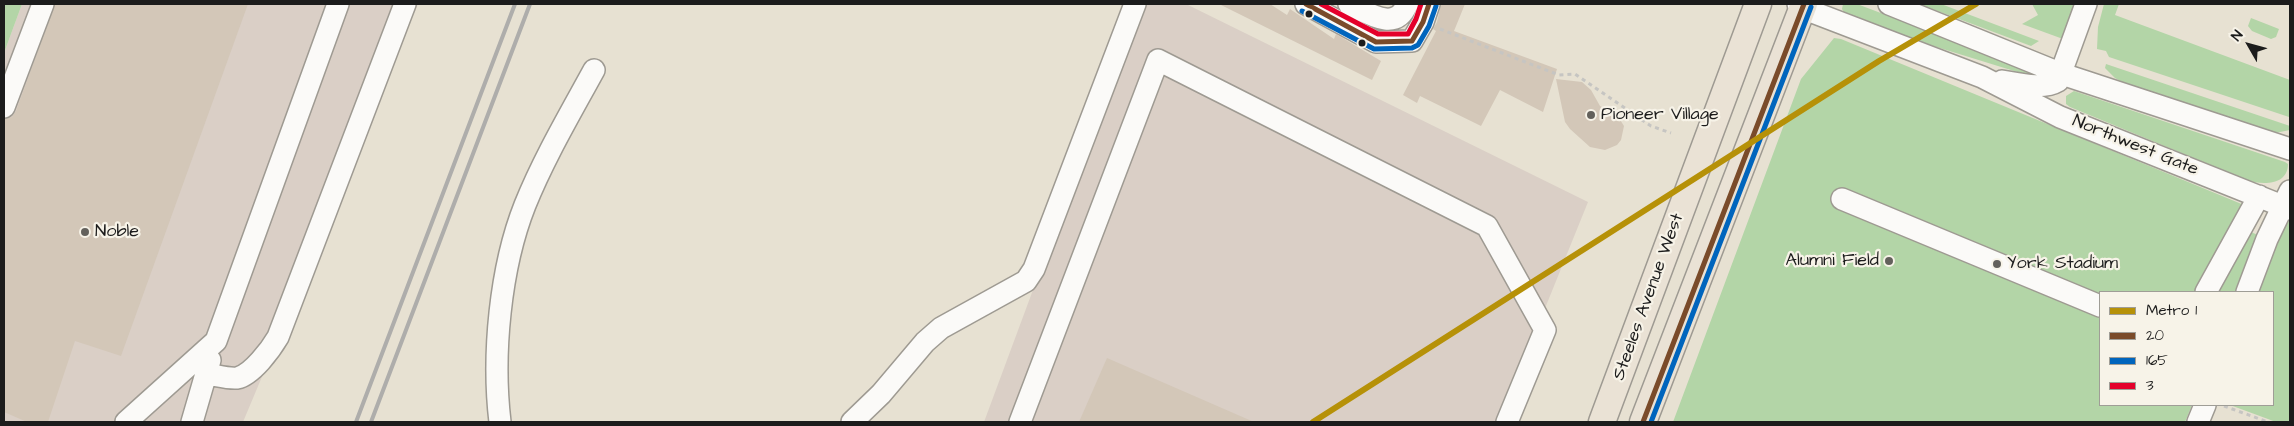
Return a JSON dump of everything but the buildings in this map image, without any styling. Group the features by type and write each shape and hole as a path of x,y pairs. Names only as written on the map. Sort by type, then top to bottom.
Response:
{"main road":[{"name":"Steeles Avenue West","path":"1602,422 1758,4"},
{"path":"1643,422 1801,5"}],"street":[{"path":"4,107 42,4"},
{"path":"192,422 216,341 338,4"},
{"path":"206,374 237,378 246,373 266,355 278,337 405,4"},
{"path":"852,422 881,394 925,342 941,328 1026,280 1034,269 1135,4"},
{"path":"1306,4 1376,42 1412,41 1426,13"},
{"path":"1349,4 1378,18 1390,21 1399,16 1407,4"},
{"path":"1889,4 2062,74 2290,148"},
{"path":"2062,74 2086,4"},
{"name":"Northwest Gate","path":"1801,5 1982,77 2060,117 2259,196 2288,202"},
{"path":"1020,422 1158,60 1487,226 1544,330 1508,422"},
{"path":"500,422 496,388 498,331 508,267 524,208 539,172 594,70"},
{"name":"Northwest Gate","path":"1982,77 2021,84 2050,86 2058,81 2062,74"},
{"path":"2207,291 2259,196"},
{"path":"1842,199 2099,306"},
{"path":"2247,291 2267,239 2288,202"},
{"path":"126,422 216,341"},
{"path":"2198,422 2205,406"}],"path":[{"path":"1426,13 1560,75 1575,74 1651,126 1671,133"},
{"path":"2223,406 2268,422"}],"shaded area":[{"path":"22,4 418,4 243,422 4,422 4,53"},
{"path":"1139,4 1186,4 1588,202 1499,422 984,422"}],"green space":[{"path":"4,4 22,4 4,53"},
{"path":"1843,4 1857,4 2042,74 2040,79 1888,32 1845,14 1842,9"},
{"path":"1919,4 1941,4 2039,41 2031,46"},
{"path":"2032,4 2078,4 2063,39 2022,24 2038,15"},
{"path":"2104,4 2119,4 2115,15 2290,80 2289,117 2109,57 2106,51 2097,49 2098,27"},
{"path":"2251,18 2279,29 2276,37 2271,39 2252,31 2248,26"},
{"name":"York Stadium","path":"1834,38 1841,39 2244,205 2236,226 2258,235 2235,291 2099,291 2099,406 2192,406 2185,422 1673,422 1801,79"},
{"path":"2106,64 2290,126 2290,130 2275,133 2124,83 2115,78 2105,68"},
{"path":"2074,91 2285,162 2288,164 2287,171 2279,180 2273,182 2259,183 2247,180 2070,107 2066,104 2066,96"},
{"path":"2289,221 2290,422 2276,422 2233,406 2274,406 2274,291 2257,291 2274,244"}],"railway":[{"path":"356,422 515,4"},
{"path":"371,422 530,4"}],"metro line":[{"name":"1","path":"1313,422 1879,61 1976,4"}],"transit line":[{"name":"20","path":"1306,4 1376,42 1412,41 1423,22 1429,4"},
{"name":"3","path":"1321,4 1378,34 1408,34 1421,4"},
{"name":"20","path":"1643,422 1804,4"},
{"name":"165","path":"1302,11 1374,49 1412,48 1418,45 1429,26 1436,6"},
{"name":"165","path":"1651,422 1811,7"}],"place":[{"name":"Pioneer Village","path":"1591,115"},
{"name":"Noble","path":"85,232"},
{"name":"Alumni Field","path":"1889,261"},
{"name":"York Stadium","path":"1997,264"}]}
